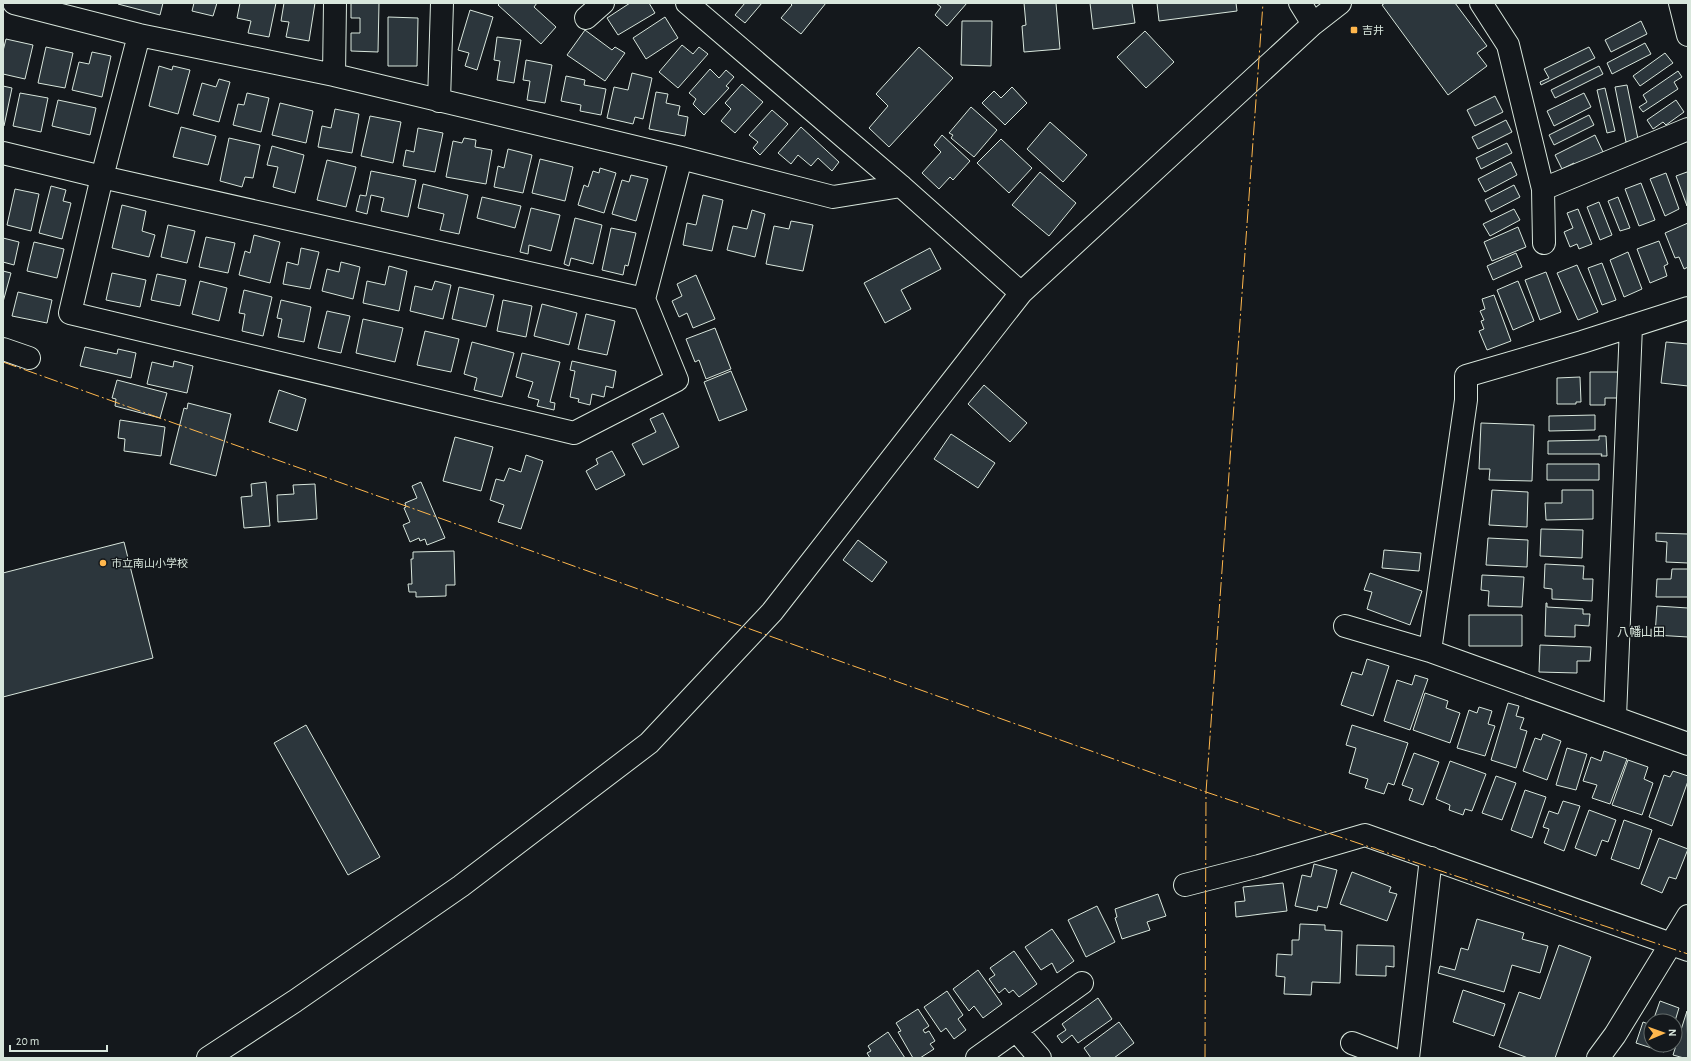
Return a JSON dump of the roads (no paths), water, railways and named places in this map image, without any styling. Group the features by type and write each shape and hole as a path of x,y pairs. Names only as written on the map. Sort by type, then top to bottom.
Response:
{"street":[{"path":"14,3 139,35 334,75 681,158 833,197 901,186"},
{"path":"334,75 335,3"},
{"path":"439,101 442,3"},
{"path":"586,18 603,3"},
{"path":"687,3 901,186 1021,293"},
{"path":"1300,3 1313,24"},
{"path":"208,1058 295,1001 461,886 649,743 772,612 1021,293 1313,24 1340,3"},
{"path":"1481,3 1508,45 1542,189 1544,243"},
{"path":"1680,3 1688,35"},
{"path":"139,35 102,177 70,313 574,433 677,380 644,300 681,158"},
{"path":"1542,189 1688,128"},
{"path":"3,153 102,177 644,300"},
{"path":"1430,651 1466,400 1466,376 1688,308"},
{"path":"1614,717 1631,326"},
{"path":"3,348 29,358"},
{"path":"1345,626 1430,651 1688,744"},
{"path":"1186,885 1259,866 1365,835 1679,947"},
{"path":"1408,1058 1432,858"},
{"path":"1598,1058 1679,947 1688,916"},
{"path":"976,1058 1082,983"},
{"path":"1016,1030 1040,1058"},
{"path":"1352,1043 1391,1058"}],"place":[{"name":"吉井","path":"1354,30"},
{"name":"市立南山小学校","path":"103,563"}],"district":[{"name":"八幡山田","path":"1641,632"}]}
